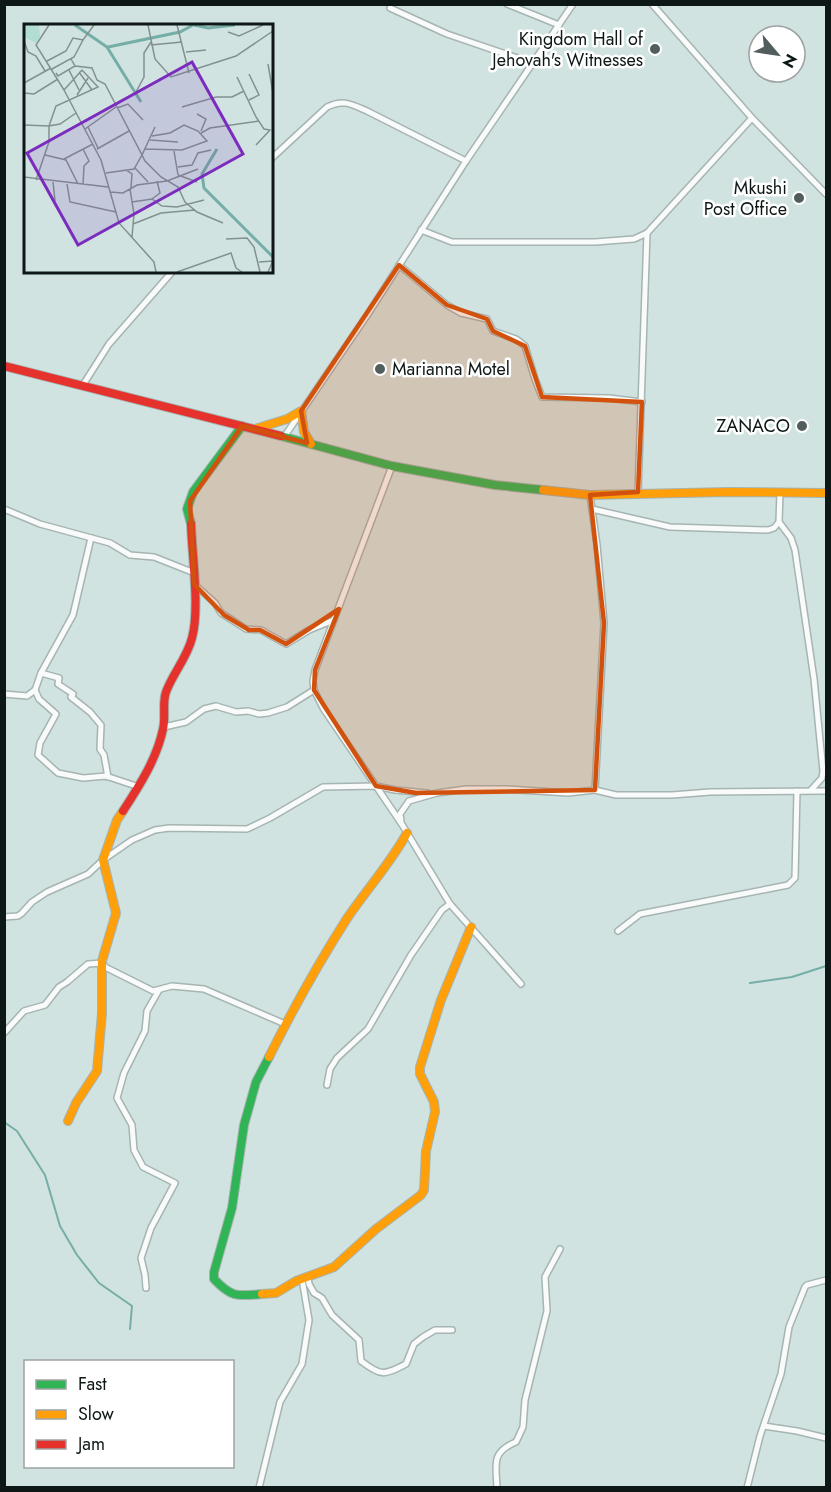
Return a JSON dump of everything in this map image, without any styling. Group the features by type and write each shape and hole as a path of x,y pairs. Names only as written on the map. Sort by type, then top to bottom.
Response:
{"street":[{"path":"507,4 559,25"},
{"path":"284,437 466,161 573,4"},
{"path":"652,4 752,118 826,194"},
{"path":"390,8 447,34 532,63"},
{"path":"273,158 327,106 338,102 351,104 367,111 466,161"},
{"path":"421,230 452,242 595,242 634,239 647,233 752,118"},
{"path":"638,492 647,233"},
{"path":"634,239 645,249"},
{"path":"399,265 447,305 461,313 487,320 493,331 516,339 525,346 542,397 609,398 642,402"},
{"path":"83,385 109,344 171,273"},
{"path":"4,366 392,466 495,485 590,495 638,492 826,493"},
{"path":"254,429 287,419 301,411"},
{"path":"301,411 304,432 311,444"},
{"path":"68,1121 76,1103 97,1071 103,963 116,913 103,860 117,820 139,788 154,757 164,727 165,694 186,655 192,638 195,620 194,584 191,524 187,509 194,492 242,426"},
{"path":"392,466 315,670 314,690 323,708 405,830 450,904 521,984"},
{"path":"592,509 670,527 768,530 774,528 779,522 780,494"},
{"path":"590,495 604,623 595,790"},
{"path":"4,508 40,524 110,543 130,555 154,556 192,572"},
{"path":"779,522 791,538 795,550 814,679 823,771 822,778 811,790"},
{"path":"4,694 27,696 35,690 41,673 73,615 91,538"},
{"path":"194,584 215,603 221,613 249,630 261,630 286,644 309,630 334,620"},
{"path":"41,673 59,678 58,684 73,694 71,697 90,712 101,726 100,749 104,755 108,777"},
{"path":"35,690 39,699 56,714 40,743 38,755 58,773 83,778 108,777 139,788"},
{"path":"164,727 186,722 204,709 216,706 236,712 268,713 287,707 314,690"},
{"path":"4,917 18,916 32,902 47,892 88,874 103,860 132,840 155,830 169,828 247,829 323,787 376,786 416,793 437,793"},
{"path":"471,927 441,1000 420,1067 420,1074 434,1102 435,1112 426,1144 424,1190 421,1195 376,1229 334,1267 305,1278 276,1293 236,1296 226,1292 214,1279 218,1255 232,1208 244,1125 256,1082 285,1024 345,921 393,858 405,830 400,814 409,801 437,793 465,789 568,793 595,790 616,795 826,791"},
{"path":"618,931 640,914 788,885 795,878 797,790"},
{"path":"327,1085 333,1064 368,1029 411,956 442,910 450,904"},
{"path":"103,963 105,967 146,989 153,991 172,986 204,989 285,1024"},
{"path":"4,1033 24,1011 45,1005 59,987 88,964 103,963"},
{"path":"146,1288 141,1258 151,1228 175,1183 143,1167 134,1150 132,1125 117,1098 124,1073 145,1031 147,1011 159,990"},
{"path":"497,1488 496,1459 504,1447 516,1442 523,1427 525,1400 547,1311 545,1277 560,1249"},
{"path":"305,1278 313,1291 322,1298 333,1316 359,1340 362,1362 378,1372 388,1373 406,1364 414,1344 432,1331 452,1330"},
{"path":"259,1488 280,1402 302,1364 309,1320 305,1278"},
{"path":"747,1488 775,1396 789,1327 799,1300 807,1285 826,1280"},
{"path":"764,1426 826,1438"}],"highlighted area":[{"path":"399,265 447,305 487,319 493,331 525,346 542,397 642,402 638,492 590,495 604,623 595,790 416,793 376,786 314,690 315,670 339,609 286,644 260,630 249,630 224,615 194,584 190,501 242,426 307,443 301,411"}],"waterway":[{"path":"750,983 792,977 826,966"},
{"path":"4,1122 17,1131 45,1175 60,1226 77,1255 99,1283 132,1306 130,1329"}],"traffic: fast":[{"path":"191,524 187,509 193,492 242,426"},
{"path":"281,436 392,466 495,485 543,490"},
{"path":"262,1294 231,1293 214,1279 214,1272 232,1208 244,1125 256,1082 269,1057"}],"traffic: slow":[{"path":"255,429 287,419 301,411 304,432 311,444"},
{"path":"543,490 590,495 729,492 826,493"},
{"path":"68,1121 76,1103 97,1071 102,1013 102,961 116,913 103,860 117,820 123,811"},
{"path":"269,1057 336,937 407,833"},
{"path":"262,1294 276,1293 296,1281 334,1267 376,1229 421,1195 424,1190 426,1151 435,1112 434,1102 420,1074 420,1067 441,1000 471,927"}],"traffic: jam":[{"path":"4,366 281,436"},
{"path":"123,811 142,781 157,750 164,724 166,692 192,638 195,598 191,524"}],"place":[{"name":"Kingdom Hall of Jehovah's Witnesses","path":"655,49"},
{"name":"Mkushi Post Office","path":"799,198"},
{"name":"Marianna Motel","path":"380,369"},
{"name":"ZANACO","path":"802,426"}]}
